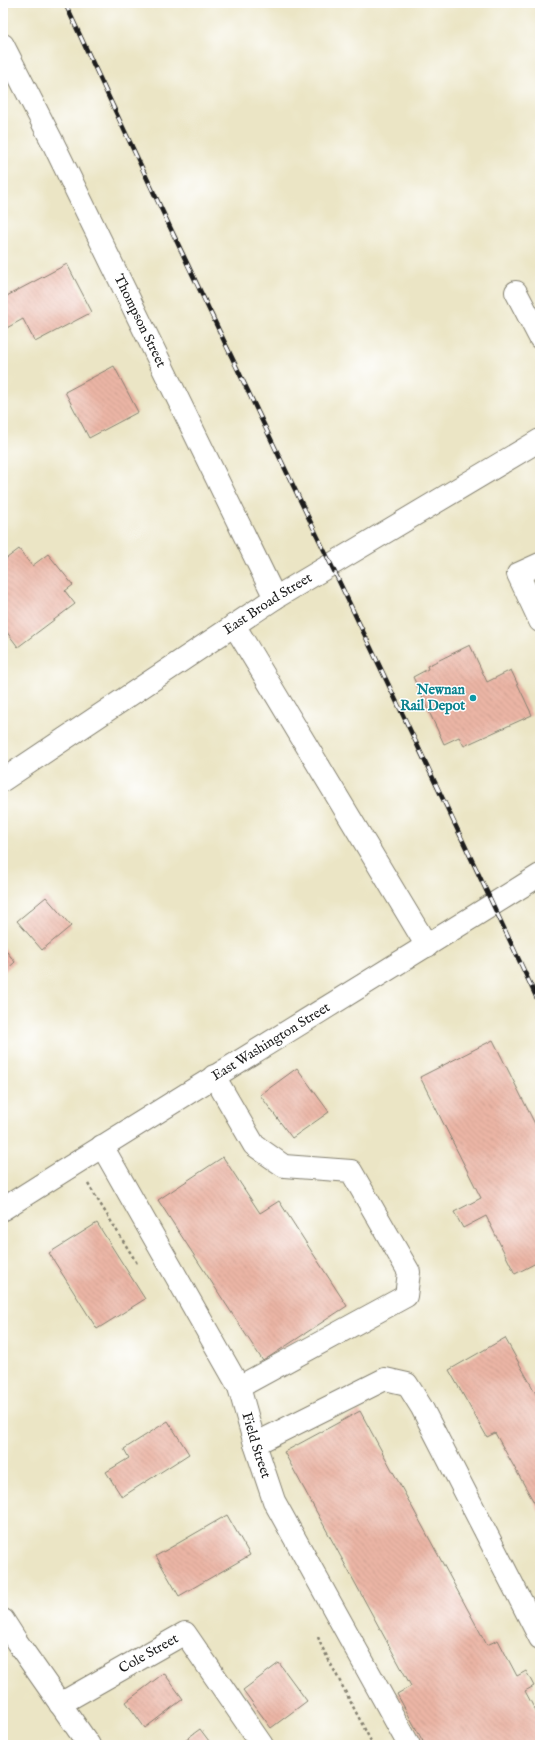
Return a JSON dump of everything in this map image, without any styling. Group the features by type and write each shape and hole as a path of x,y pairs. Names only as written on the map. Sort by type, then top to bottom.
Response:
{"street":[{"name":"Thompson Street","path":"3,45 57,151 275,598"},
{"path":"516,292 540,338"},
{"name":"East Broad Street","path":"3,780 275,598 540,440"},
{"path":"540,564 518,574 540,621"},
{"path":"234,625 427,946"},
{"name":"East Washington Street","path":"3,1209 214,1076 540,875"},
{"path":"214,1076 254,1145 284,1166 352,1171 409,1272 406,1296 239,1387"},
{"name":"Field Street","path":"102,1146 239,1387 255,1444 274,1501 409,1745"},
{"path":"255,1444 385,1379 407,1384 422,1408 540,1638"},
{"path":"3,1620 10,1646 60,1704 88,1745"},
{"name":"Cole Street","path":"60,1704 185,1634 262,1745"}],"building":[{"path":"67,264 92,312 35,342 23,319 3,330 3,298"},
{"path":"114,366 138,412 89,438 65,392"},
{"path":"19,549 32,566 48,554 73,585 65,591 75,604 18,647 3,627 3,561"},
{"name":"Newnan Rail Depot","path":"470,645 487,682 511,670 532,715 464,746 459,737 444,744 413,677 428,669 427,666"},
{"path":"46,897 71,926 42,950 17,921"},
{"path":"3,947 15,962 3,973"},
{"path":"493,1040 540,1134 540,1261 515,1274 486,1216 463,1228 454,1212 481,1198 420,1077"},
{"path":"297,1068 329,1112 292,1138 260,1095"},
{"path":"223,1157 260,1213 279,1201 347,1306 263,1361 158,1200"},
{"path":"97,1223 145,1299 97,1329 49,1253"},
{"path":"505,1338 540,1401 540,1513 495,1433 487,1437 449,1370"},
{"path":"360,1411 487,1645 498,1640 517,1676 526,1671 534,1686 525,1691 540,1719 540,1745 425,1745 397,1694 411,1686 284,1452"},
{"path":"168,1421 189,1454 122,1497 106,1472 129,1458 124,1449"},
{"path":"227,1515 250,1555 179,1596 156,1556"},
{"path":"279,1663 307,1701 271,1728 243,1690"},
{"path":"164,1673 183,1699 145,1728 126,1702"},
{"path":"200,1729 212,1745 178,1745"}],"railway":[{"path":"65,3 540,1005"}],"place":[{"name":"Newnan Rail Depot","path":"473,698"}]}
